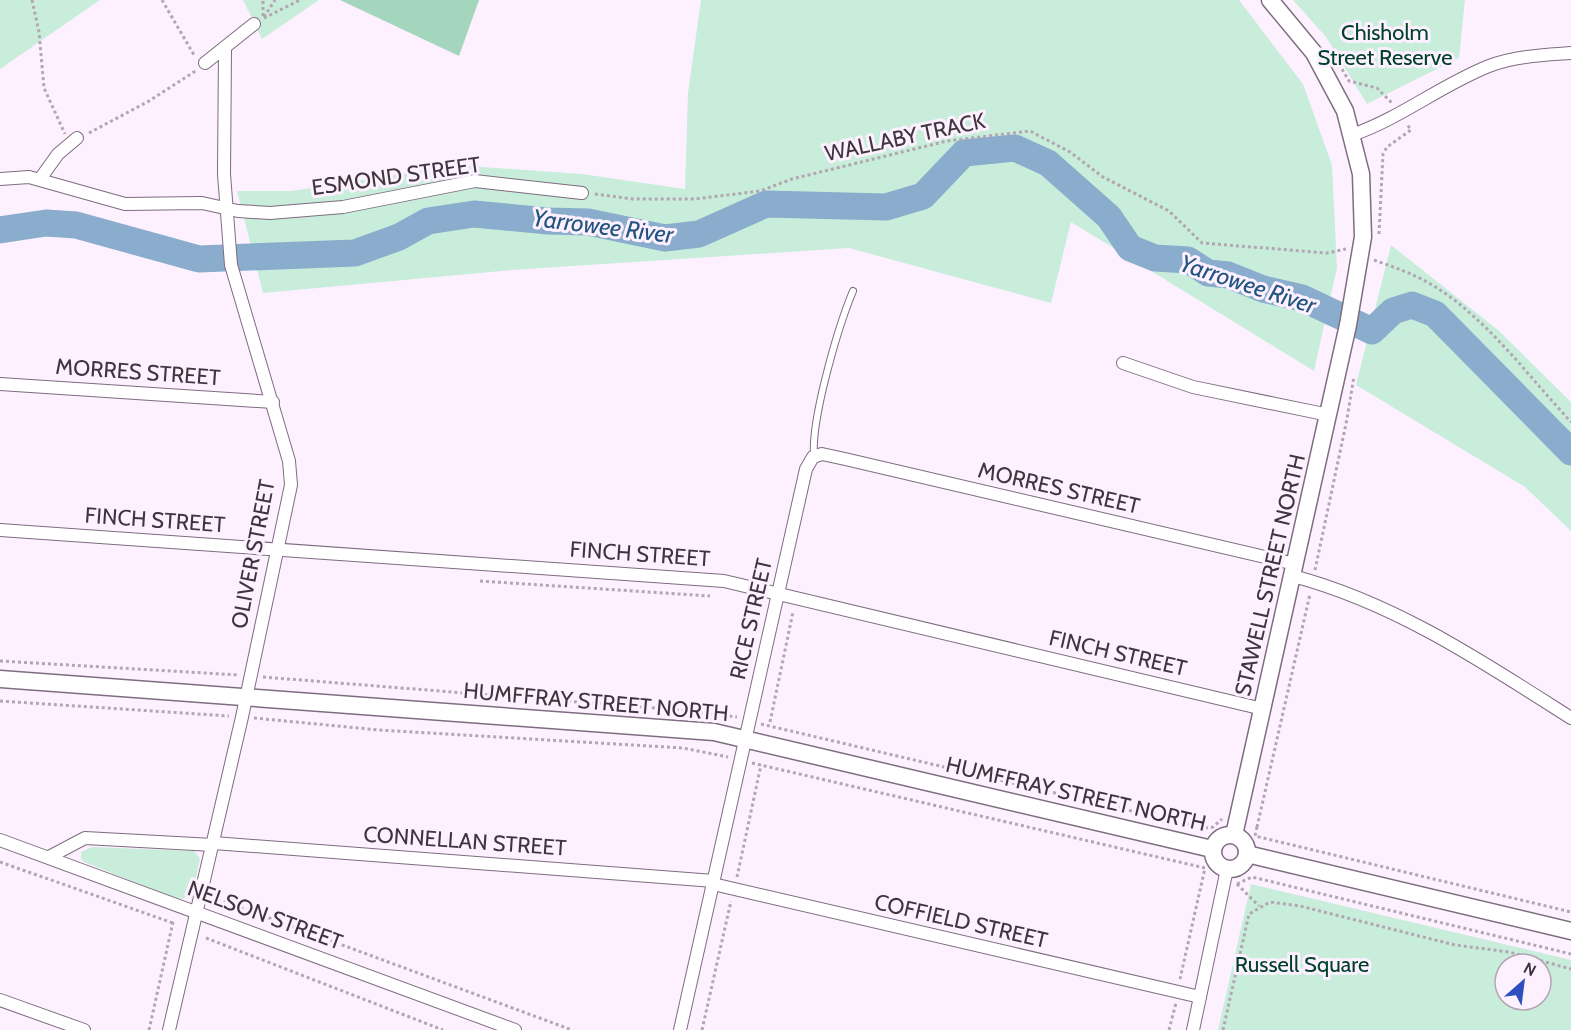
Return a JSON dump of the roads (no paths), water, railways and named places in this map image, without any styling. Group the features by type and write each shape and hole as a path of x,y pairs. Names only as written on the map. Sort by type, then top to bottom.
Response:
{"street":[{"name":"STAWELL STREET NORTH","path":"1236,829 1354,297 1371,256 1361,174 1352,135 1337,93 1314,53 1270,0"},
{"path":"203,65 259,21"},
{"name":"OLIVER STREET","path":"170,1030 251,676 289,498 291,474 273,402 231,265 225,208 225,49"},
{"path":"1352,135 1400,115 1491,65 1515,59 1571,53"},
{"path":"40,179 58,154 74,140"},
{"name":"ESMOND STREET","path":"0,179 23,176 40,179 125,204 202,203 270,213 343,207 475,182 582,193"},
{"path":"1123,363 1193,387 1329,415"},
{"name":"MORRES STREET","path":"0,384 273,402"},
{"name":"MORRES STREET","path":"814,456 836,457 1294,570 1391,611 1495,669 1571,718"},
{"name":"RICE STREET","path":"680,1030 806,469 814,456"},
{"name":"FINCH STREET","path":"0,530 724,581 1263,709"},
{"name":"HUMFFRAY STREET NORTH","path":"0,679 677,728 746,739 1212,849"},
{"path":"1193,1030 1229,878 1242,864 1247,854 1244,842 1236,829 1220,837 1212,849 1215,861 1229,878"},
{"name":"CONNELLAN STREET","path":"49,857 85,838 213,844 713,883"},
{"name":"NELSON STREET","path":"0,840 515,1030"},
{"path":"1247,854 1571,931"},
{"name":"COFFIELD STREET","path":"713,883 1200,997"},
{"path":"0,1000 84,1030"}],"lane":[{"name":"RICE STREET","path":"814,456 814,438 826,384 843,318 853,291"}],"waterway":[{"name":"Yarrowee River","path":"0,230 46,223 76,225 199,259 355,253 399,237 428,221 474,214 548,221 588,222 665,238 699,234 766,204 886,207 923,196 964,153 1015,148 1048,163 1109,217 1130,248 1155,258 1188,260 1208,273 1228,275 1263,289 1302,298 1372,331 1393,311 1412,305 1435,314 1571,452"}],"park label":[{"name":"Chisholm Street Reserve","path":"1385,44"},
{"name":"Russell Square","path":"1302,964"}]}
